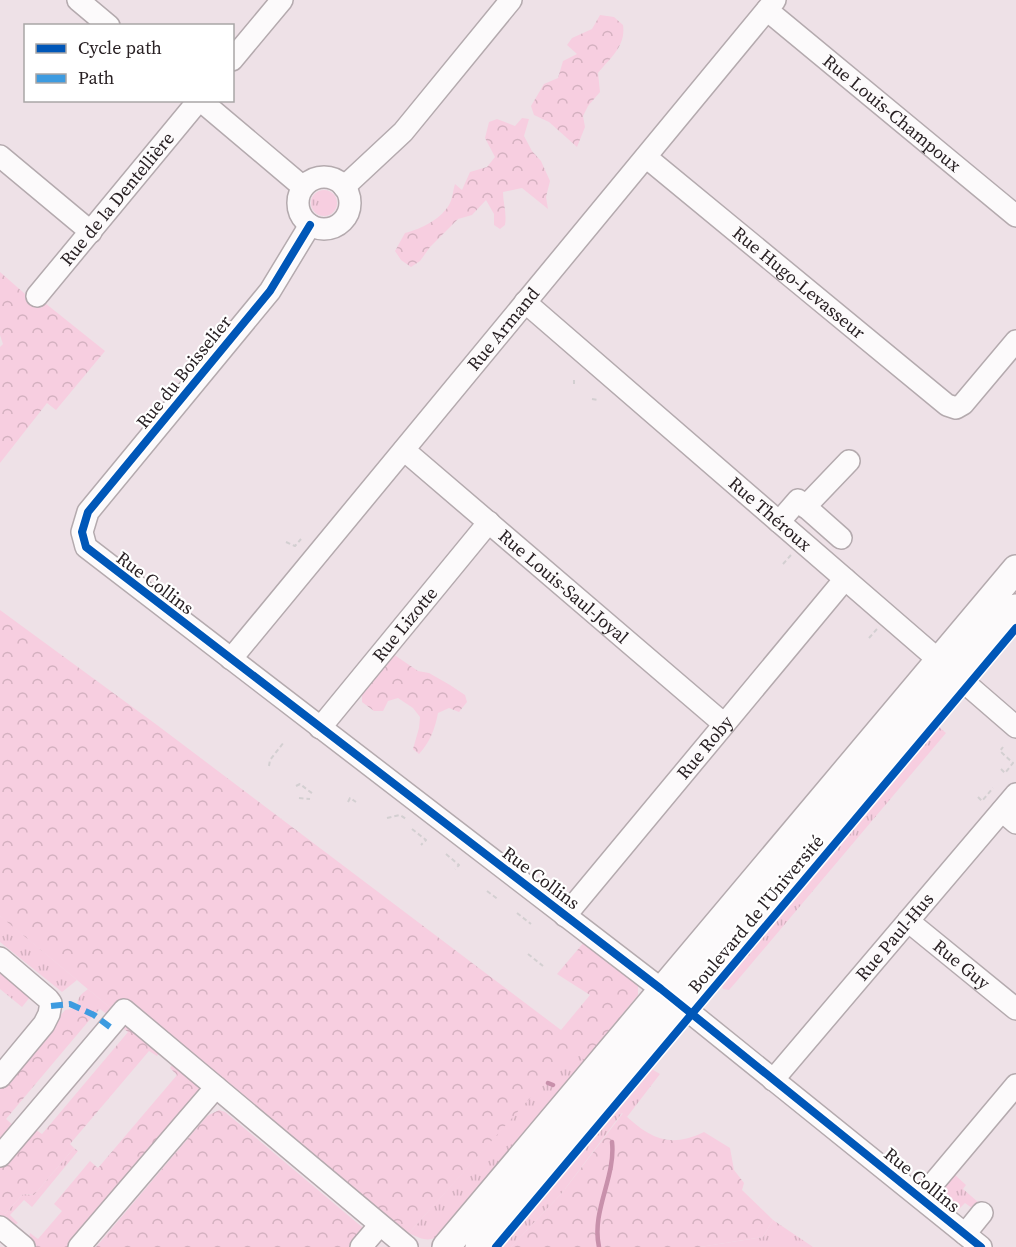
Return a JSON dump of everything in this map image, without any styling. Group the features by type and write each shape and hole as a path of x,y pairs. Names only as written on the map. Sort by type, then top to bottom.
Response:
{"main road":[{"name":"Boulevard de l'Université","path":"446,1247 671,997 948,669 1016,568"},
{"name":"Boulevard de l'Université","path":"948,669 1016,608"},
{"name":"Boulevard de l'Université","path":"479,1247 671,997"}],"street":[{"path":"78,0 107,24"},
{"path":"234,58 282,0"},
{"path":"344,187 403,132 511,0"},
{"name":"Rue Armand","path":"231,659 771,5"},
{"name":"Rue Louis-Champoux","path":"771,5 1016,216"},
{"name":"Rue de la Dentellière","path":"37,296 197,102"},
{"path":"201,102 303,187"},
{"path":"0,156 90,232"},
{"name":"Rue Hugo-Levasseur","path":"646,157 944,404 954,408 963,404 1016,340"},
{"path":"321,177 334,179 344,187 350,201 347,215 343,220 330,228 323,229 310,225 304,220 298,207 300,193 308,182 321,177"},
{"name":"Rue du Boisselier","path":"82,537 88,512 270,291 310,225"},
{"name":"Rue Théroux","path":"525,302 1016,727"},
{"name":"Rue Louis-Saul-Joyal","path":"404,450 724,724"},
{"path":"816,509 849,461"},
{"path":"780,522 798,501 816,509 845,534 822,559"},
{"name":"Rue Lizotte","path":"320,728 489,522"},
{"name":"Rue Collins","path":"82,537 86,547 94,555 566,915 973,1241"},
{"name":"Rue Roby","path":"566,915 845,579"},
{"name":"Rue Paul-Hus","path":"773,1080 908,921 1009,817 1016,794"},
{"name":"Rue Guy","path":"908,921 1016,1009"},
{"path":"0,958 48,999 51,1008 44,1023 0,1077"},
{"path":"0,1156 124,1010 407,1247"},
{"path":"921,1198 959,1168 1016,1085"},
{"path":"79,1247 216,1087"},
{"path":"973,1241 982,1213"},
{"path":"361,1247 380,1226"},
{"path":"0,1227 24,1247"}],"path":[{"path":"592,399 600,400"},
{"path":"286,542 295,546 301,539"},
{"path":"269,766 270,760 284,742"},
{"path":"1001,769 1005,773 1013,763 1000,751 1003,747"},
{"path":"296,786 300,784 313,794"},
{"path":"978,797 981,801 993,788"},
{"path":"299,798 310,799"},
{"path":"348,802 350,798 356,802"},
{"path":"387,818 400,815 406,819"},
{"path":"412,830 426,840 422,844"},
{"path":"446,854 459,865 455,869"},
{"path":"487,891 499,900"},
{"path":"517,913 531,924"},
{"path":"528,954 543,966"}],"green space":[{"path":"600,15 614,17 623,25 622,39 616,51 598,73 600,92 583,116 585,127 577,147 549,122 534,115 531,106 544,84 558,78 563,61 577,54 567,45 572,38 592,29"},
{"path":"522,118 529,119 524,136 532,151 541,161 550,181 546,197 548,209 522,188 503,192 505,225 500,229 494,225 494,214 486,200 472,215 458,219 430,247 420,261 411,267 401,260 395,251 405,233 424,226 442,214 450,203 455,184 462,190 470,172 487,167 495,157 485,138 489,122 497,119 515,126"},
{"path":"324,190 333,194 337,203 333,212 324,216 315,212 311,203 315,194"},
{"path":"0,272 41,308 45,303 105,351 56,410 47,403 0,463 0,347 3,344 0,335"},
{"path":"0,610 157,725 561,1030 590,995 557,974 585,941 638,983 638,995 585,1060 572,1051 409,1233 384,1218 123,998 113,1010 0,916"},
{"path":"393,654 418,671 429,673 450,685 465,695 467,702 459,712 449,708 438,713 432,735 419,754 413,749 420,717 413,708 398,698 388,701 383,711 374,711 362,702 362,692"},
{"path":"939,727 946,733 736,982 729,990 723,989 721,983"},
{"path":"0,916 77,980 62,992 0,942"},
{"path":"0,972 30,997 22,1007 0,989"},
{"path":"88,989 113,1010 108,1015 100,1009 92,1017 77,1008 80,997"},
{"path":"77,1008 92,1017 6,1119 14,1126 0,1143 0,1089 65,1010"},
{"path":"123,1023 159,1053 157,1056 149,1051 70,1144 74,1148 34,1195 23,1194 5,1214 0,1210 0,1167 33,1128 42,1134 128,1032 120,1026"},
{"path":"572,1050 585,1060 444,1233 427,1239 409,1233"},
{"path":"173,1064 199,1087 199,1092 69,1247 35,1247 28,1241 30,1233 38,1239 62,1211 54,1204 90,1161 98,1168 177,1075 170,1068"},
{"path":"650,1068 660,1074 627,1117 622,1113 562,1193 511,1247 502,1247"},
{"path":"219,1110 225,1112 362,1227 362,1232 353,1247 96,1247 207,1116"},
{"path":"623,1113 642,1129 660,1138 680,1140 704,1132 730,1148 734,1170 744,1183 742,1190 773,1220 763,1237 700,1247 511,1247 562,1193"},
{"path":"74,1148 78,1151 32,1207 24,1200 10,1215 18,1223 15,1225 8,1223 0,1217 0,1210 5,1214 23,1194 34,1195"},
{"path":"954,1174 966,1185 963,1189 978,1202 972,1208 965,1203 958,1210 940,1195 941,1188"},
{"path":"773,1220 813,1247 700,1247 763,1237"}],"waterway":[{"path":"548,1083 553,1085"},
{"path":"599,1247 598,1220 611,1168 612,1142"}],"marked path":[{"path":"51,1006 70,1004 94,1015 110,1027"}],"cycle path":[{"path":"310,225 270,291 88,512 82,532 86,547 661,989 981,1247"},
{"path":"496,1247 1016,628"}]}
